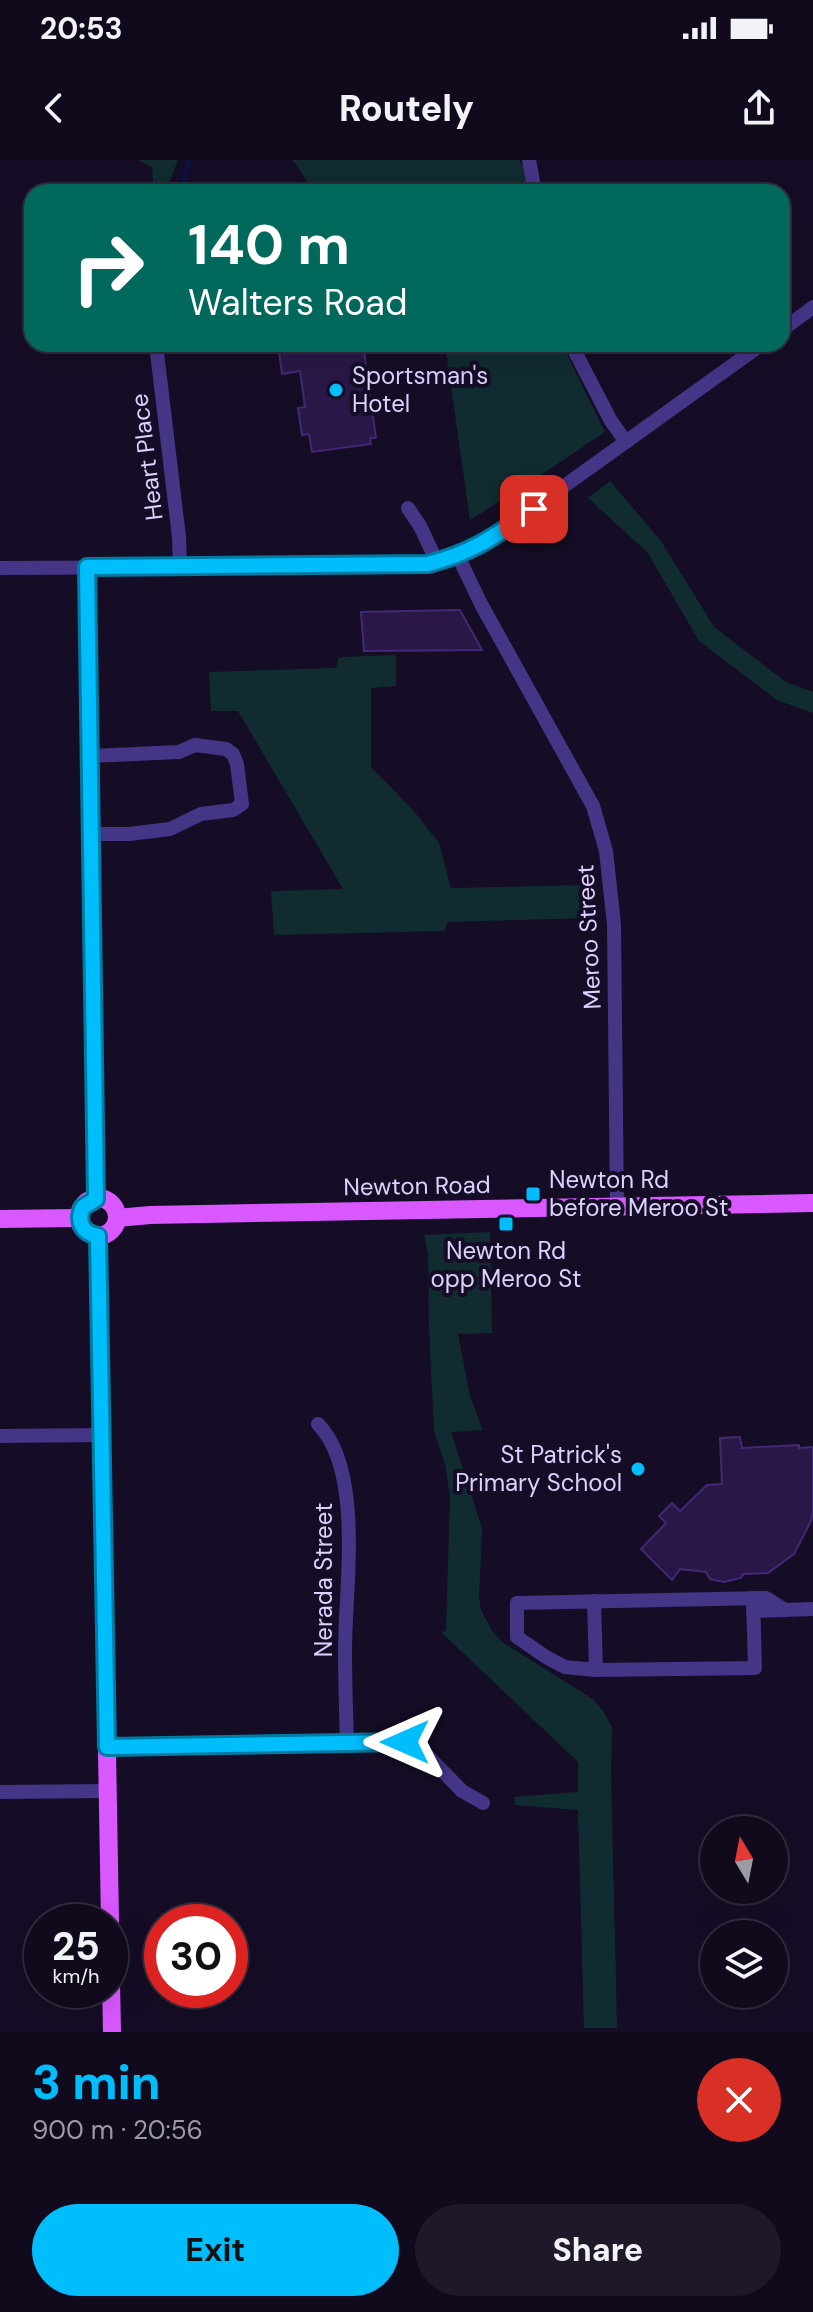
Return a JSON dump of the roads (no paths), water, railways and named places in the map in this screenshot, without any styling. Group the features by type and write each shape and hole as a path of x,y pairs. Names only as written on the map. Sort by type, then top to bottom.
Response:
{"main road":[{"path":"96,1199 112,1203 117,1218 109,1233 98,1236 83,1228 79,1218 83,1207 96,1199"},
{"name":"Newton Road","path":"117,1218 813,1203"},
{"path":"0,1219 79,1218"},
{"path":"98,1236 110,1904"},
{"path":"112,2008 112,2032"}],"street":[{"path":"529,160 534,184"},
{"path":"790,324 813,307"},
{"name":"Heart Place","path":"157,352 180,566"},
{"path":"575,352 611,421 626,442"},
{"path":"0,568 374,566 428,564 458,556 485,543 751,352"},
{"path":"408,508 437,562"},
{"name":"Meroo Street","path":"458,556 481,604 593,806 606,851 614,924 617,1207"},
{"path":"87,567 96,1199"},
{"path":"90,756 179,752 195,745 226,749 233,754 237,764 242,794 242,804 233,810 201,814 170,829 129,834 91,834"},
{"name":"Nerada Street","path":"318,1424 333,1444 345,1479 348,1506 347,1743"},
{"path":"0,1436 102,1435"},
{"path":"753,1604 755,1668 596,1670 565,1667 517,1637 517,1603 753,1604 766,1598 785,1610 813,1609"},
{"path":"594,1601 596,1670"},
{"path":"107,1747 411,1743 422,1750 462,1791 483,1803"},
{"path":"0,1792 108,1791"}],"waterway":[{"path":"182,184 189,160"}],"place":[{"name":"Sportsman's Hotel","path":"336,390"},
{"name":"Newton Rd before Meroo St","path":"533,1194"},
{"name":"Newton Rd opp Meroo St","path":"506,1224"},
{"name":"St Patrick's Primary School","path":"638,1469"}]}
